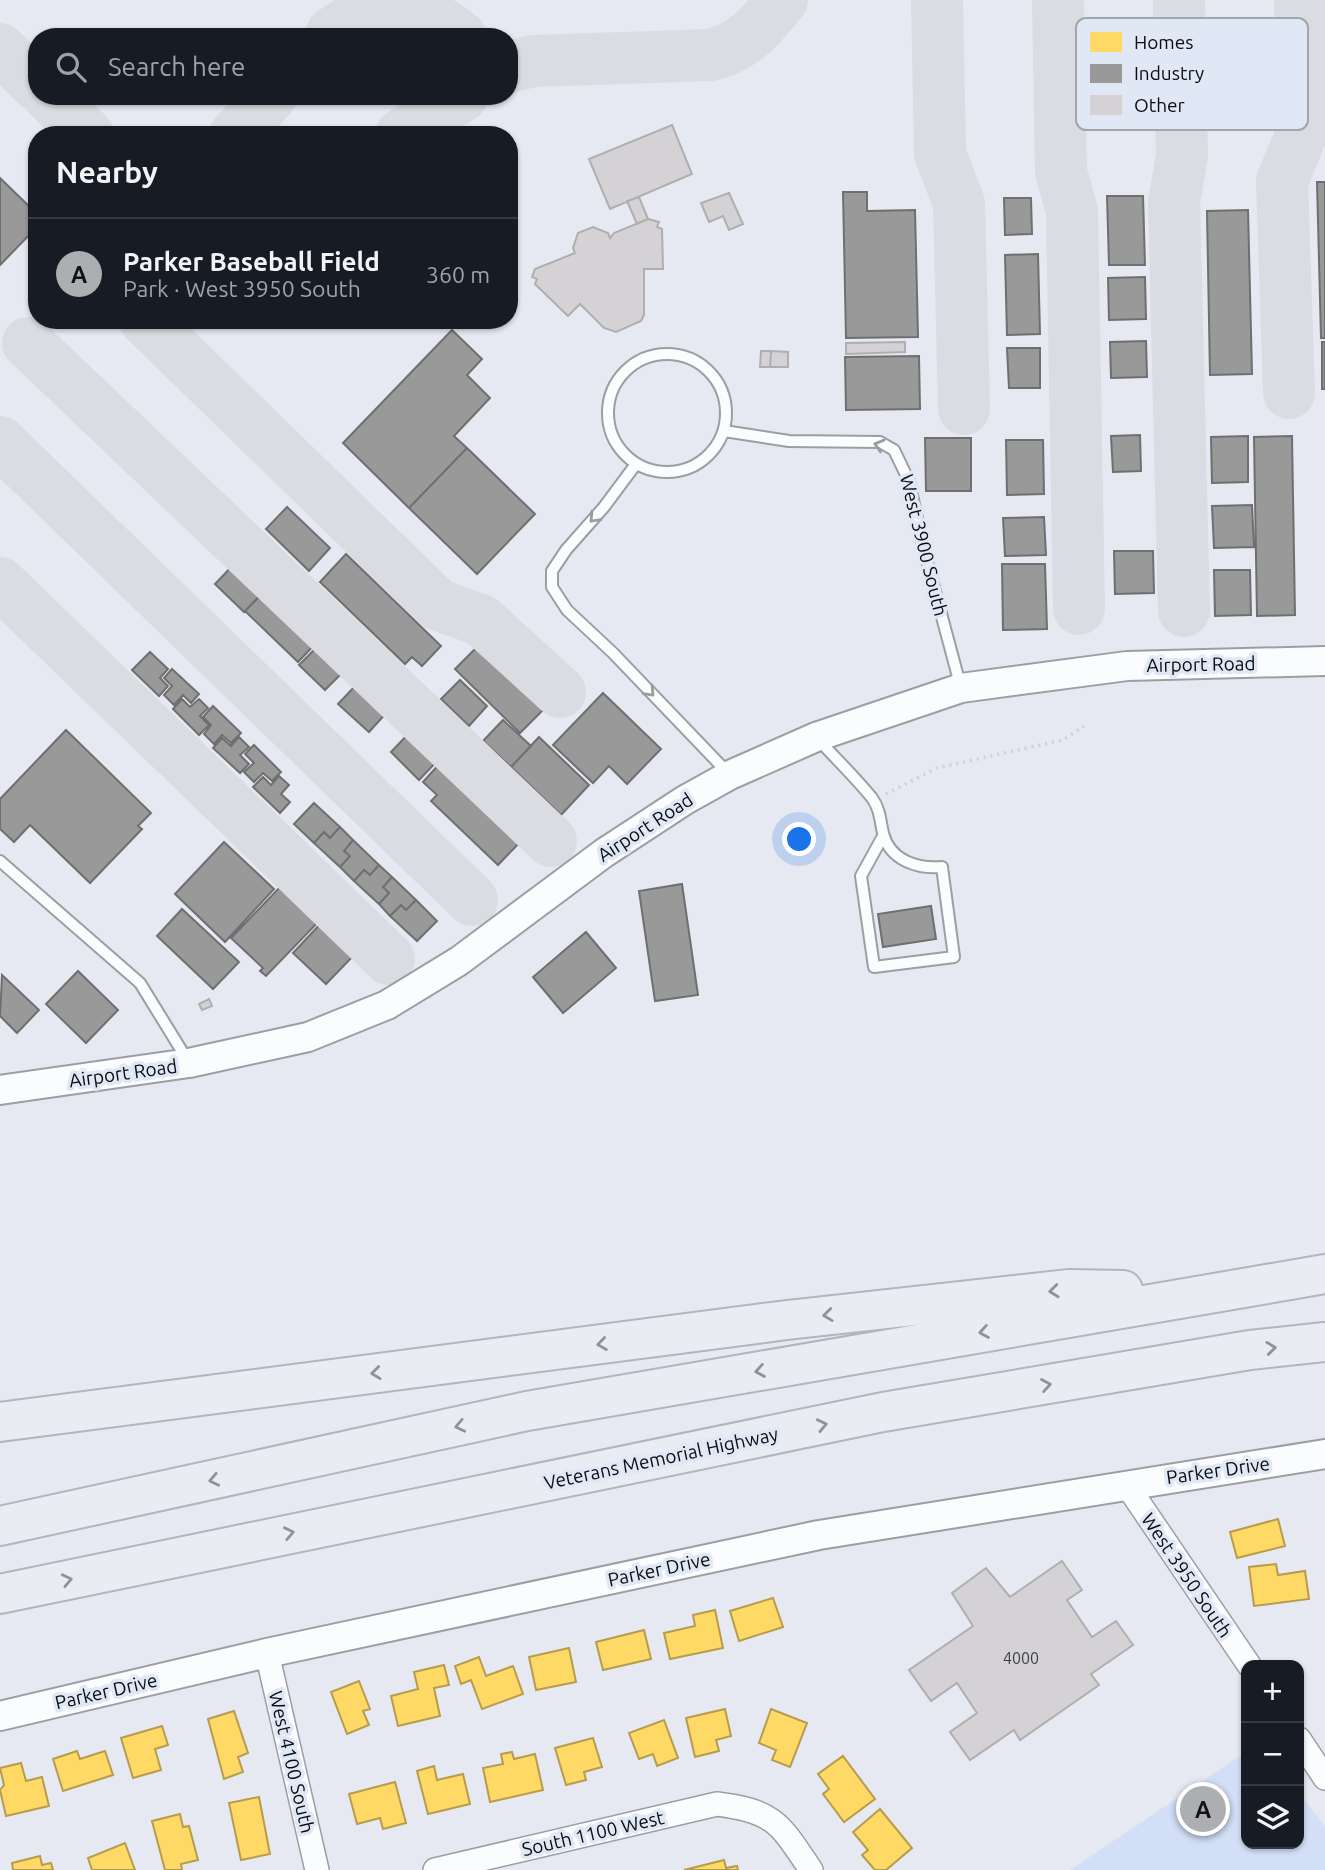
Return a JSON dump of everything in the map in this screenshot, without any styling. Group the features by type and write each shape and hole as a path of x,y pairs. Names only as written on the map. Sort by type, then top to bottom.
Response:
{"highway":[{"path":"0,1526 527,1411 1325,1274"},
{"path":"0,1422 927,1304 1069,1289 1220,1290"},
{"name":"Veterans Memorial Highway","path":"0,1594 883,1412 1250,1350 1325,1342"}],"street":[{"name":"Airport Road","path":"0,1090 189,1063 308,1037 387,1005 459,961 604,853 685,800 730,775 816,737 961,688 1127,666 1325,661"},
{"name":"Parker Drive","path":"0,1716 267,1653 819,1535 1325,1454"},
{"name":"West 3950 South","path":"1126,1484 1246,1660"},
{"name":"West 4100 South","path":"267,1653 317,1870"},
{"path":"1304,1746 1325,1778"},
{"name":"South 1100 West","path":"435,1870 717,1804 752,1808 781,1826 811,1870"}],"lane":[{"path":"657,355 675,355 692,360 707,370 724,398 723,431 710,454 688,469 670,473 652,471 636,464 614,441 608,423 608,403 615,384 625,370 640,360 657,355"},
{"name":"West 3900 South","path":"723,431 789,441 880,442 894,450 909,481 923,546 961,688"},
{"path":"636,464 559,560 552,571 552,587 567,610 613,653 730,775"},
{"path":"816,737 873,799 881,815 883,836 895,855 922,869 942,867 954,957 874,967 861,876 883,836"},
{"path":"0,861 140,983 189,1063"}],"path":[{"path":"873,799 937,768 1063,740 1084,726"}],"shaded area":[{"path":"1241,1755 1241,1849 1304,1849 1304,1799 1325,1827 1325,1870 1070,1870"}],"building: Homes":[{"path":"1278,1519 1285,1546 1237,1558 1230,1532"},
{"path":"1276,1564 1278,1575 1305,1571 1309,1599 1254,1606 1249,1567"},
{"path":"773,1598 783,1627 739,1641 730,1611"},
{"path":"715,1610 723,1648 670,1659 664,1633 695,1626 693,1615"},
{"path":"644,1630 651,1659 603,1670 596,1642"},
{"path":"569,1648 576,1682 536,1690 529,1657"},
{"path":"479,1657 486,1676 513,1666 523,1694 482,1709 471,1680 461,1684 455,1666"},
{"path":"444,1665 449,1685 434,1688 440,1716 398,1726 391,1696 418,1689 414,1672"},
{"path":"359,1681 370,1709 363,1711 369,1725 347,1734 331,1692"},
{"path":"725,1709 731,1736 716,1740 719,1751 695,1757 686,1718"},
{"path":"771,1709 807,1723 790,1767 772,1760 776,1750 759,1743"},
{"path":"234,1711 248,1753 238,1757 243,1772 224,1779 208,1719"},
{"path":"664,1720 678,1758 657,1766 653,1754 639,1759 629,1733"},
{"path":"162,1726 168,1745 155,1749 161,1770 133,1778 121,1738"},
{"path":"593,1738 602,1767 584,1772 586,1780 566,1785 555,1748"},
{"path":"77,1751 80,1759 105,1751 113,1775 63,1791 53,1759"},
{"path":"512,1752 514,1759 535,1754 543,1790 490,1802 483,1768 503,1764 501,1754"},
{"path":"843,1756 875,1799 844,1822 823,1794 829,1789 818,1774"},
{"path":"21,1763 26,1781 42,1777 49,1806 6,1816 0,1790 4,1785 0,1768"},
{"path":"434,1766 437,1780 463,1774 470,1804 428,1814 417,1771"},
{"path":"395,1782 406,1823 383,1829 380,1818 357,1824 349,1794"},
{"path":"259,1797 270,1854 241,1860 229,1803"},
{"path":"880,1809 912,1848 886,1870 875,1870 862,1855 868,1850 853,1832"},
{"path":"180,1814 183,1827 189,1826 198,1860 181,1864 182,1870 165,1870 152,1821"},
{"path":"125,1843 135,1870 92,1870 88,1858"},
{"path":"40,1856 42,1865 51,1863 53,1870 13,1870 12,1863"},
{"path":"724,1860 726,1868 737,1866 738,1870 684,1870"}],"building: Industry":[{"path":"0,178 28,205 28,236 0,265"},
{"path":"1317,182 1325,182 1325,338 1321,338"},
{"path":"843,192 867,192 867,211 915,210 918,337 846,338"},
{"path":"1107,196 1143,196 1145,265 1109,265"},
{"path":"1004,198 1031,198 1032,234 1005,235"},
{"path":"1248,210 1252,374 1210,375 1207,211"},
{"path":"1038,254 1040,334 1007,335 1005,255"},
{"path":"1145,277 1146,319 1109,320 1108,278"},
{"path":"452,330 482,359 467,375 490,398 454,436 467,448 409,508 343,443"},
{"path":"1146,341 1147,377 1111,378 1110,342"},
{"path":"1322,342 1325,342 1325,389 1322,389"},
{"path":"1007,348 1040,348 1040,388 1009,388"},
{"path":"919,356 920,409 846,410 845,357"},
{"path":"1140,435 1141,471 1113,472 1111,436"},
{"path":"1248,436 1248,482 1212,483 1211,437"},
{"path":"1292,436 1295,615 1257,616 1254,437"},
{"path":"925,438 971,438 971,491 926,491"},
{"path":"1006,440 1043,440 1044,494 1007,495"},
{"path":"467,448 535,514 477,574 409,508"},
{"path":"1252,505 1254,547 1214,548 1212,506"},
{"path":"287,507 330,548 309,571 266,529"},
{"path":"1044,517 1046,555 1005,556 1003,518"},
{"path":"1114,551 1153,551 1154,593 1115,594"},
{"path":"346,554 441,646 422,666 412,657 405,664 320,582"},
{"path":"237,561 266,589 244,612 215,584"},
{"path":"1002,564 1045,564 1047,629 1003,630"},
{"path":"1214,570 1250,570 1251,615 1215,616"},
{"path":"264,592 317,642 298,662 245,611"},
{"path":"481,643 546,707 520,733 455,669"},
{"path":"318,646 344,671 325,690 299,665"},
{"path":"150,652 168,669 160,678 168,686 159,696 132,670"},
{"path":"172,669 199,694 191,703 183,695 174,705 164,695 172,686 164,678"},
{"path":"460,680 487,706 469,726 441,699"},
{"path":"359,682 389,710 369,732 338,704"},
{"path":"603,693 661,749 627,784 609,766 593,783 553,745"},
{"path":"182,699 190,707 199,699 208,708 200,716 209,725 199,735 173,709"},
{"path":"213,706 241,733 231,743 222,735 214,744 204,734 211,725 203,717"},
{"path":"503,720 531,746 511,767 483,741"},
{"path":"66,730 151,813 138,826 142,829 90,883 30,825 14,842 0,829 0,799"},
{"path":"412,730 440,758 419,780 391,752"},
{"path":"239,737 249,747 240,755 249,764 240,773 213,748 222,738 231,746"},
{"path":"539,737 589,785 561,815 511,767"},
{"path":"254,745 281,772 272,781 263,773 254,782 244,772 254,763 245,754"},
{"path":"442,761 524,838 498,865 431,801 437,795 423,782"},
{"path":"279,776 289,785 281,794 290,802 280,813 253,787 263,777 271,785"},
{"path":"314,803 340,827 330,838 324,832 314,843 294,824"},
{"path":"340,827 353,840 344,851 350,856 340,867 314,843 324,832 330,838"},
{"path":"353,840 379,865 370,875 364,870 354,881 340,867 350,856 344,851"},
{"path":"224,842 274,889 225,942 175,894"},
{"path":"379,865 392,877 383,887 389,893 379,904 354,881 364,870 370,875"},
{"path":"392,877 416,900 406,910 401,905 390,916 379,904 389,893 383,887"},
{"path":"285,882 322,918 266,976 260,971 263,968 231,938"},
{"path":"682,884 698,995 655,1001 639,891"},
{"path":"416,900 437,921 417,941 390,916 401,905 406,910"},
{"path":"931,906 936,939 883,947 878,914"},
{"path":"182,909 239,962 213,989 157,936"},
{"path":"324,920 357,952 326,984 293,953"},
{"path":"586,932 616,968 563,1013 533,977"},
{"path":"78,971 118,1010 86,1043 46,1004"},
{"path":"2,975 39,1010 17,1033 0,1016"}],"building: Other":[{"path":"672,125 692,174 610,209 589,159"},
{"path":"729,193 743,224 729,230 723,216 709,222 701,203"},
{"path":"639,197 648,219 637,224 627,201"},
{"path":"648,219 659,222 657,227 662,229 663,269 644,269 644,315 641,321 616,332 604,328 580,304 568,316 535,284 537,279 532,277 535,269 575,253 573,248 578,233 593,227 608,233 610,238 614,233"},
{"path":"905,342 905,352 846,354 846,343"},
{"path":"761,351 771,351 770,367 760,367"},
{"path":"771,351 788,352 788,367 770,367"},
{"path":"209,999 212,1006 202,1010 199,1004"},
{"path":"1062,1561 1082,1590 1067,1600 1092,1637 1116,1621 1133,1645 1091,1674 1099,1685 1020,1740 1014,1730 970,1760 950,1732 977,1713 957,1683 931,1701 909,1670 973,1626 952,1593 986,1568 1010,1597"}],"taxiway":[{"path":"518,65 533,61 711,55 742,41 759,27 782,0"},
{"path":"937,0 940,154 959,203 964,409"},
{"path":"1058,0 1061,172 1072,211 1079,609"},
{"path":"1179,0 1179,18"},
{"path":"1300,0 1300,18"},
{"path":"340,28 364,15 397,10 429,17 449,28"},
{"path":"0,49 28,76"},
{"path":"58,105 79,126"},
{"path":"243,126 263,105"},
{"path":"415,126 448,105"},
{"path":"1182,130 1182,156 1174,202 1184,611"},
{"path":"1289,393 1282,181 1302,130"},
{"path":"154,329 438,605 481,620 560,692"},
{"path":"28,343 551,841"},
{"path":"0,442 472,900"},
{"path":"0,583 389,959"}],"place":[{"name":"Parker Baseball Field","path":"1203,1809"}]}
